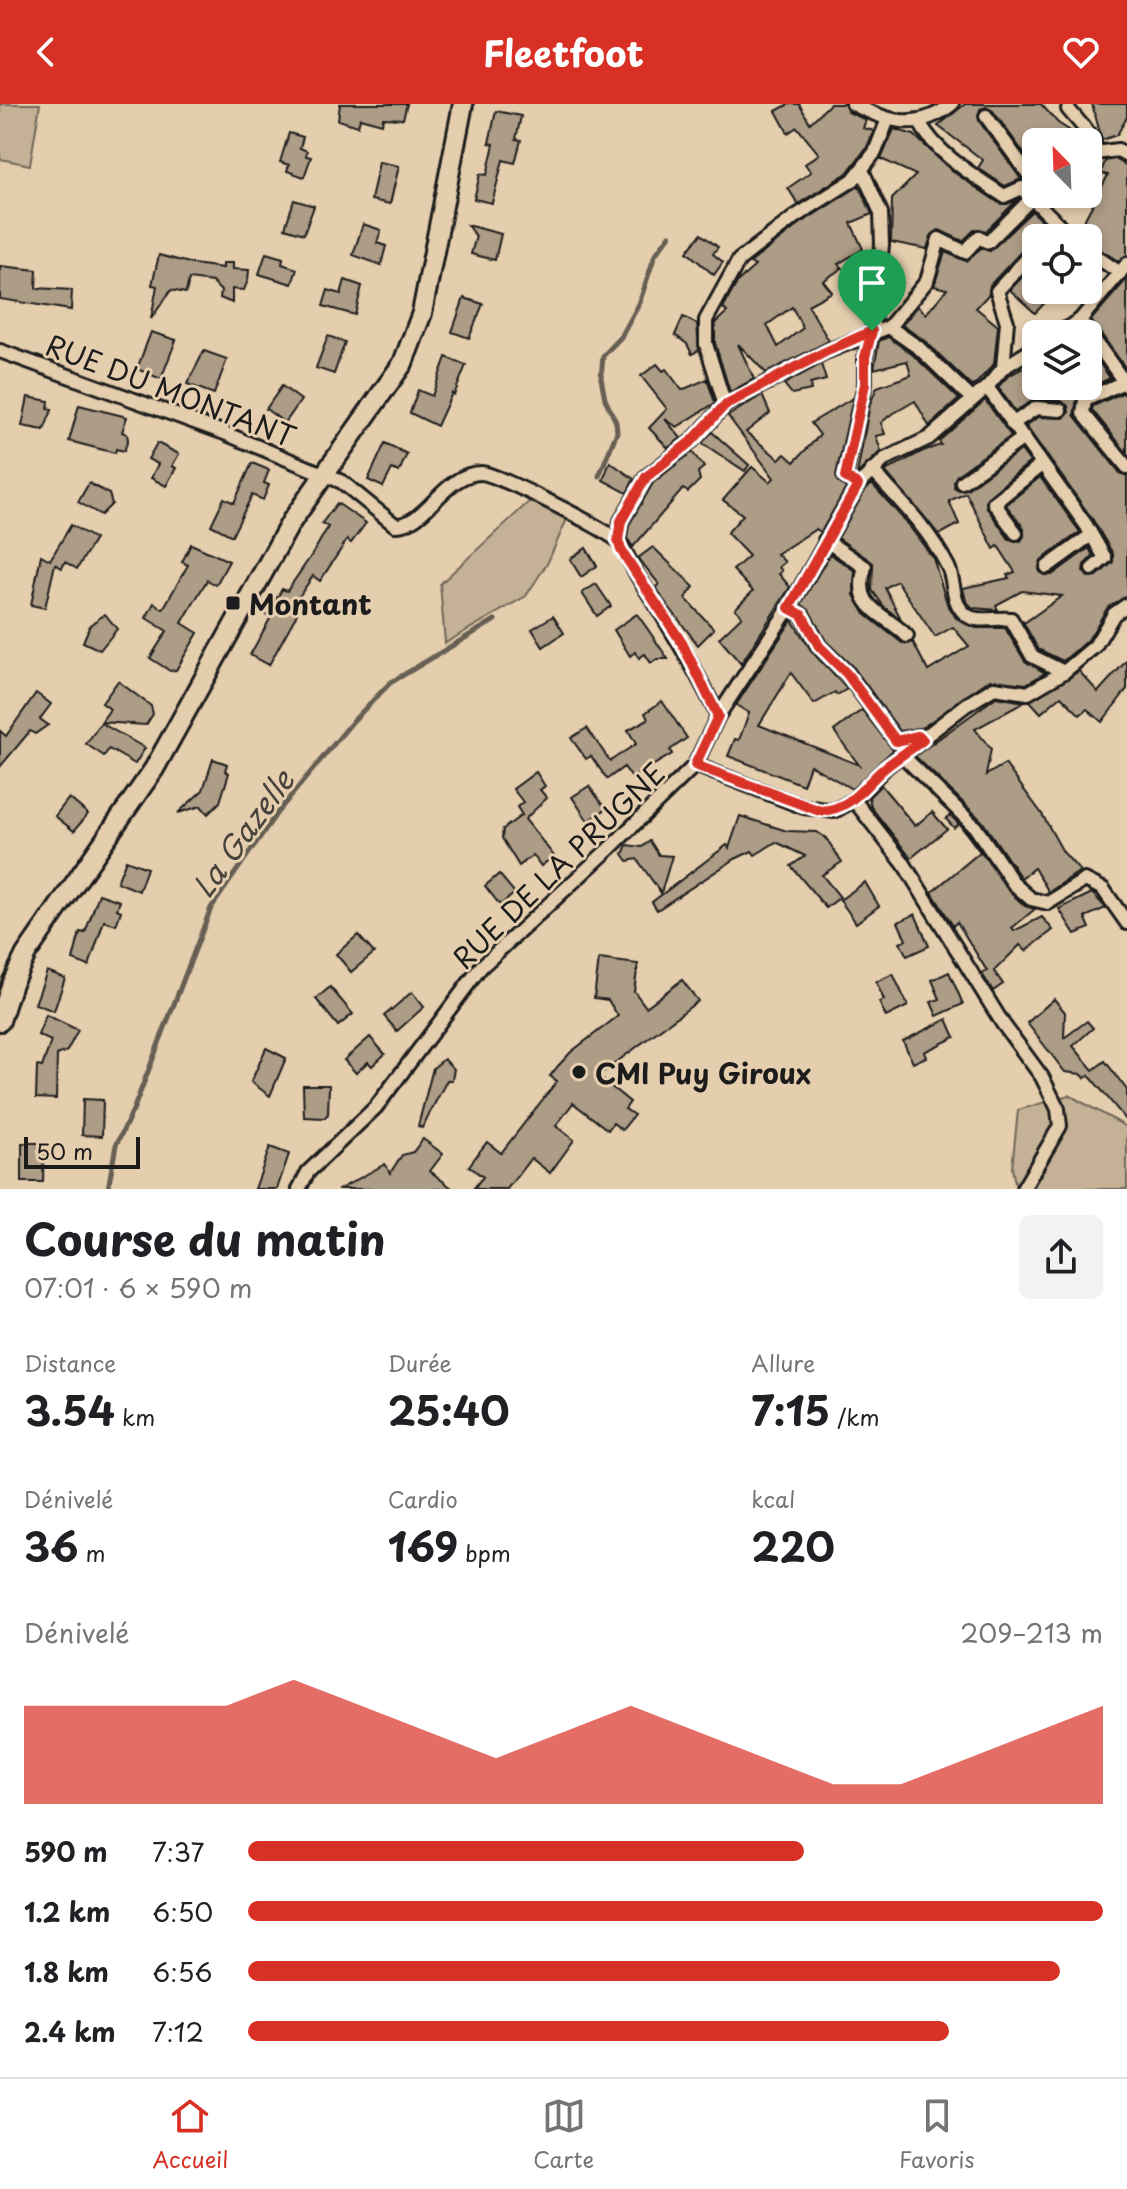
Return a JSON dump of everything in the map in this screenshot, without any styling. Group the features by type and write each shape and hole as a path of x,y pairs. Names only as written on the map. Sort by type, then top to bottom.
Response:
{"main road":[{"path":"0,1021 26,954 154,769 291,522 403,363 422,313 463,104"}],"street":[{"path":"853,104 888,119 920,123 936,117 952,104"},
{"path":"1068,109 1084,128"},
{"path":"986,116 1022,170"},
{"path":"725,405 706,344 706,320 739,260 796,216 853,180 875,152 888,119"},
{"path":"920,123 926,135 960,166 1004,196 1022,187"},
{"path":"1102,152 1118,150 1127,155"},
{"path":"858,485 845,477 865,384 865,357 872,331 880,264 881,213 862,170"},
{"path":"718,716 696,668 618,540 621,521 646,477 693,440 725,405 825,352 872,331 889,327 927,281 939,239 965,252 979,237 988,242 1022,208"},
{"path":"1042,208 1058,224"},
{"path":"1080,320 1123,268 1102,258"},
{"path":"1003,368 1007,322 997,291 1022,264"},
{"path":"889,327 919,348 972,399"},
{"name":"RUE DU MONTANT","path":"0,351 222,432 342,482 395,525 402,525 468,475 482,473 519,485 618,540"},
{"path":"1102,351 1126,384 1085,400 1083,413 1096,433 1109,443 1127,467"},
{"name":"RUE DE LA PRUGNE","path":"299,1189 308,1172 376,1107 481,967 695,765 718,716 789,608 858,485 885,459 929,438 987,387 1003,368 1022,356"},
{"path":"987,387 1105,558 1092,569"},
{"path":"1012,424 1036,408 1060,410"},
{"path":"962,482 1022,439"},
{"path":"1016,533 994,503 1041,465"},
{"path":"872,470 931,537 950,570 955,602 967,616 1011,619 1032,656 1064,672"},
{"path":"1047,567 1088,530"},
{"path":"825,540 865,567 859,584 865,603 907,636"},
{"path":"695,765 820,811 834,811 854,800 886,767 966,705 994,688 1028,693 1064,672 1095,646 1114,614 1127,605"},
{"path":"789,608 802,615 819,646 847,674 896,741 918,736 923,740"},
{"path":"903,756 975,827 1014,884 1031,899 1048,903 1085,880 1103,889 1127,923"},
{"path":"854,800 904,864 1003,1024 1042,1077 1058,1109 1060,1126 1023,1189"}],"shaded area":[{"path":"0,104 40,104 30,165 0,159"},
{"path":"532,499 567,519 548,562 526,596 445,643 440,584"},
{"path":"1069,1095 1127,1127 1127,1189 1016,1189 1012,1168 1018,1110"}],"building":[{"path":"340,104 407,104 403,119 383,118 382,124 360,118 358,126 338,120"},
{"path":"789,104 799,104 810,123 830,104 844,104 848,112 866,120 863,128 874,131 867,147 847,173 798,204 788,188 811,172 805,164 819,154 797,127 788,133 776,111"},
{"path":"965,104 1041,104 1066,128 1022,128 1022,151 993,111 986,107 980,109 979,121 1021,179 1005,186 978,168 983,160 938,126"},
{"path":"1092,104 1127,104 1127,117 1117,135 1102,140 1102,128 1099,128"},
{"path":"496,111 521,116 516,139 521,140 515,163 503,160 492,203 474,199 480,174 487,175 494,144 489,143"},
{"path":"894,129 914,135 952,171 999,203 1017,200 986,231 975,229 963,241 939,230 931,236 927,249 891,242 892,199 916,175 881,159"},
{"path":"289,133 303,137 300,148 311,157 304,177 287,171 289,165 280,162"},
{"path":"1115,159 1127,166 1127,255 1118,261 1102,251 1102,224 1082,224 1091,208 1102,208 1102,186 1108,175 1102,173 1105,161"},
{"path":"379,162 399,166 390,204 371,200"},
{"path":"859,186 872,214 851,223 863,249 838,264 842,268 823,281 832,292 808,305 829,341 766,373 738,344 754,379 730,392 715,343 715,323 727,312 723,308 738,281 755,266 750,263 801,223","holes":["792,307 803,328 778,347 767,325"]},
{"path":"294,200 314,206 304,234 285,228"},
{"path":"1032,211 1046,224 1022,224 1022,251 990,285 989,294 976,308 998,326 994,364 973,387 925,341 902,325 918,306 926,314 947,289 934,286 945,252 966,261 981,248 990,251"},
{"path":"363,224 381,230 377,243 386,246 381,265 353,255"},
{"path":"467,225 501,234 495,260 471,254 476,236"},
{"path":"701,234 718,247 713,254 723,262 714,275 687,252"},
{"path":"266,253 283,258 282,264 297,269 292,284 259,274"},
{"path":"159,255 223,268 223,263 233,263 233,269 249,270 248,280 244,290 232,289 232,303 220,298 221,291 212,282 189,279 186,293 171,290 151,319 157,286 152,285"},
{"path":"0,266 37,270 36,288 72,290 71,310 0,299"},
{"path":"1022,277 1022,301 1010,290"},
{"path":"1127,279 1127,370 1102,335 1102,320 1091,320"},
{"path":"345,280 362,286 355,315 323,306 328,290 341,294"},
{"path":"464,298 483,304 469,338 452,332"},
{"path":"1025,304 1044,304 1035,313"},
{"path":"683,317 697,324 699,350 692,354 687,344 675,335"},
{"path":"151,332 176,340 161,379 137,369"},
{"path":"328,336 345,342 334,374 316,368"},
{"path":"888,337 913,355 959,399 929,426 915,401 889,416 881,423 885,434 876,436 881,451 857,474 870,404 877,387 911,375 907,361 874,369 879,341"},
{"path":"204,351 227,359 214,394 187,384"},
{"path":"446,357 466,365 437,426 410,413 418,390 432,396"},
{"path":"657,364 663,371 666,369 682,390 707,379 715,403 677,427 665,419 681,438 668,448 649,428 667,409 641,376"},
{"path":"821,364 826,380 810,384 811,390 792,394 784,384"},
{"path":"1102,367 1110,378 1102,382"},
{"path":"1022,368 1022,400 1034,400 1015,411 998,387 1008,376"},
{"path":"282,386 301,400 285,423 266,409"},
{"path":"1122,393 1127,395 1127,453 1092,410 1093,406"},
{"path":"762,395 770,413 746,432 779,459 785,454 794,462 820,435 811,423 853,398 836,475 837,481 846,488 821,532 816,529 777,554 785,562 779,567 782,571 779,574 790,587 741,664 719,638 742,616 735,609 753,591 733,570 749,556 727,533 743,515 723,500 752,467 770,482 774,478 728,416"},
{"path":"28,397 49,401 48,409 52,410 44,430 22,426"},
{"path":"985,400 1011,436 957,475 954,487 967,489 1021,450 1030,462 988,497 987,508 1009,539 1021,541 1024,528 1006,505 1040,477 1080,532 1041,560 1039,572 1052,575 1089,548 1093,556 1084,565 1083,571 1088,577 1097,576 1113,562 1113,554 1093,520 1026,426 1038,417 1064,418 1069,412 1068,406 1061,401 1048,400 1077,400 1074,415 1120,473 1127,476 1127,596 1108,607 1088,640 1063,661 1038,649 1022,620 1024,623 1062,596 1022,591 996,605 998,610 973,608 966,601 963,588 1009,578 1007,575 1015,572 998,546 994,549 966,493 949,501 959,524 939,535 885,471 941,445 939,441"},
{"path":"79,405 127,417 122,432 127,434 128,440 124,451 116,449 115,453 69,441"},
{"path":"712,432 749,465 745,471 702,443"},
{"path":"157,443 179,454 172,466 176,468 166,486 151,478 158,464 148,459"},
{"path":"385,443 407,454 399,472 392,469 383,487 368,480"},
{"path":"692,452 704,467 698,472 700,480 688,492 683,489 633,547 627,538 629,525 653,483"},
{"path":"610,462 634,479 627,493 603,480"},
{"path":"252,463 269,470 264,483 269,485 263,500 252,495 232,536 211,525 224,498 234,503"},
{"path":"89,483 109,494 112,504 101,515 78,502"},
{"path":"872,484 933,558 947,603 956,618 976,628 1005,628 1025,661 1045,673 1026,684 989,680 922,728 900,731 854,668 826,641 809,610 801,604 830,554 855,571 854,595 865,614 902,643 913,642 928,671 969,646 953,627 935,637 897,581 885,588 901,619 885,608 872,590 873,563 838,538"},
{"path":"337,503 366,523 351,543 347,540 320,581 313,576 298,598 304,601 269,665 250,655 271,617 267,615 282,589 287,591 313,553 328,527 322,523"},
{"path":"71,525 95,539 77,569 65,562 62,568 55,564 45,608 31,605 41,555 50,560"},
{"path":"191,544 229,561 216,585 207,580 182,623 198,633 176,670 170,671 150,658 167,631 146,618 154,603 163,609 188,565 182,562"},
{"path":"653,547 694,587 685,598 714,629 698,645 663,599 656,587 659,584 638,558"},
{"path":"586,548 597,566 581,577 570,559"},
{"path":"596,584 611,606 597,616 582,593"},
{"path":"105,614 117,629 100,650 83,642 90,625"},
{"path":"637,614 668,659 657,659 651,663 645,654 639,658 635,652 630,656 614,630"},
{"path":"553,616 564,633 543,647 532,629"},
{"path":"792,620 812,652 847,689 814,704 791,673 759,725 859,765 834,731 862,710 893,750 852,789 810,765 803,785 728,756 735,739 739,740 749,713 736,705"},
{"path":"1127,660 1127,689 1102,722 1087,709 1080,715 1061,696 1041,713 1030,701 1079,671 1098,692"},
{"path":"118,681 151,706 153,714 146,725 101,722 110,709 102,703"},
{"path":"36,693 51,704 40,719 48,725 35,734 30,731 0,767 0,731 6,736"},
{"path":"996,697 1025,702 975,729 991,749 986,775 1005,764 1042,814 1063,852 1080,871 1049,892 1034,868 1021,878 982,821 915,756"},
{"path":"662,701 687,738 670,750 672,754 632,778 624,767 607,779 591,756 586,759 571,738 587,728 610,761 636,744 628,730 648,719 645,713"},
{"path":"101,723 145,748 135,764 109,749 104,756 86,744"},
{"path":"213,759 227,764 225,771 229,773 220,802 208,814 201,806 178,813 203,790"},
{"path":"536,772 545,786 540,790 547,798 525,819 554,856 541,866 533,855 519,866 502,838 503,829 522,815 517,807 523,802 513,789"},
{"path":"881,785 915,826 932,812 947,829 911,858 871,807 869,797"},
{"path":"589,786 606,809 588,821 572,797"},
{"path":"69,798 88,814 74,831 55,816"},
{"path":"950,815 959,824 954,828 946,819"},
{"path":"740,816 787,831 817,832 826,838 842,862 822,875 840,897 826,908 791,866 805,856 776,842 755,855 752,851 735,859 657,910 652,902 727,845 729,848"},
{"path":"959,824 968,833 1008,890 1025,906 1035,909 1012,928 1014,931 1042,917 1053,930 1026,951 1020,945 994,971 1003,984 993,991 982,974 987,971 957,922 953,926 932,892 980,852"},
{"path":"650,841 659,855 672,856 661,893 637,859 628,861 623,854 627,845 642,847"},
{"path":"126,860 147,868 139,891 117,882"},
{"path":"499,874 515,893 500,905 485,886"},
{"path":"865,882 879,906 856,923 840,900"},
{"path":"1092,893 1106,908 1085,917 1090,928 1075,934 1059,909"},
{"path":"99,894 120,901 117,909 121,911 116,925 104,921 89,966 73,960 80,932 85,933"},
{"path":"915,914 929,946 907,956 900,943 906,940 898,922"},
{"path":"358,935 374,953 351,972 336,954"},
{"name":"CMI Puy Giroux","path":"599,959 638,964 634,991 646,1007 682,980 698,1001 598,1076 630,1102 625,1109 634,1115 622,1130 613,1123 608,1130 573,1103 556,1126 574,1140 550,1173 531,1158 507,1189 473,1189 483,1177 469,1166 487,1142 501,1153 557,1081 550,1076 558,1066 571,1052 618,1016 608,1000 594,998"},
{"path":"47,971 65,978 54,1011 35,1004"},
{"path":"949,972 963,1004 937,1016 931,1002 940,999 932,980"},
{"path":"893,974 908,1006 886,1017 879,1002 884,1000 876,982"},
{"path":"330,987 353,1014 338,1026 316,999"},
{"path":"412,992 424,1007 397,1031 384,1016"},
{"path":"1054,999 1065,1012 1064,1038 1087,1021 1093,1028 1073,1046 1093,1070 1105,1061 1127,1090 1127,1121 1089,1075 1085,1078 1081,1074 1065,1072 1027,1023"},
{"path":"46,1015 78,1030 67,1051 57,1055 56,1099 36,1098 37,1066 42,1067 51,1041 38,1035"},
{"path":"947,1019 955,1037 924,1052 926,1057 913,1063 903,1041"},
{"path":"370,1037 385,1054 372,1066 368,1062 356,1073 344,1060"},
{"path":"266,1048 286,1058 270,1096 251,1082"},
{"path":"444,1059 454,1069 452,1080 447,1080 422,1128 418,1126 433,1068"},
{"path":"303,1085 329,1085 328,1114 324,1118 304,1117"},
{"path":"83,1099 103,1100 102,1136 82,1135"},
{"path":"423,1139 443,1154 430,1171 453,1189 340,1189 385,1164 390,1173 402,1155 413,1152"},
{"path":"22,1143 44,1143 43,1182 22,1182"},
{"path":"270,1147 289,1154 277,1189 255,1189"}],"waterway":[{"name":"La Gazelle","path":"599,476 617,432 601,378 603,356 621,337 639,304 655,255 670,235"},
{"name":"La Gazelle","path":"108,1189 116,1145 134,1108 211,908 276,814 353,721 390,683 495,620"}],"place":[{"name":"Montant","path":"233,603"},
{"name":"CMI Puy Giroux","path":"579,1072"}],"route":[{"path":"872,331 865,357 865,384 845,477 858,485 789,608 802,615 819,646 847,674 896,741 918,736 923,740 886,767 854,800 834,811 820,811 695,765 718,716 682,643 621,550 618,530 646,477 693,440 725,405 872,331"}]}
